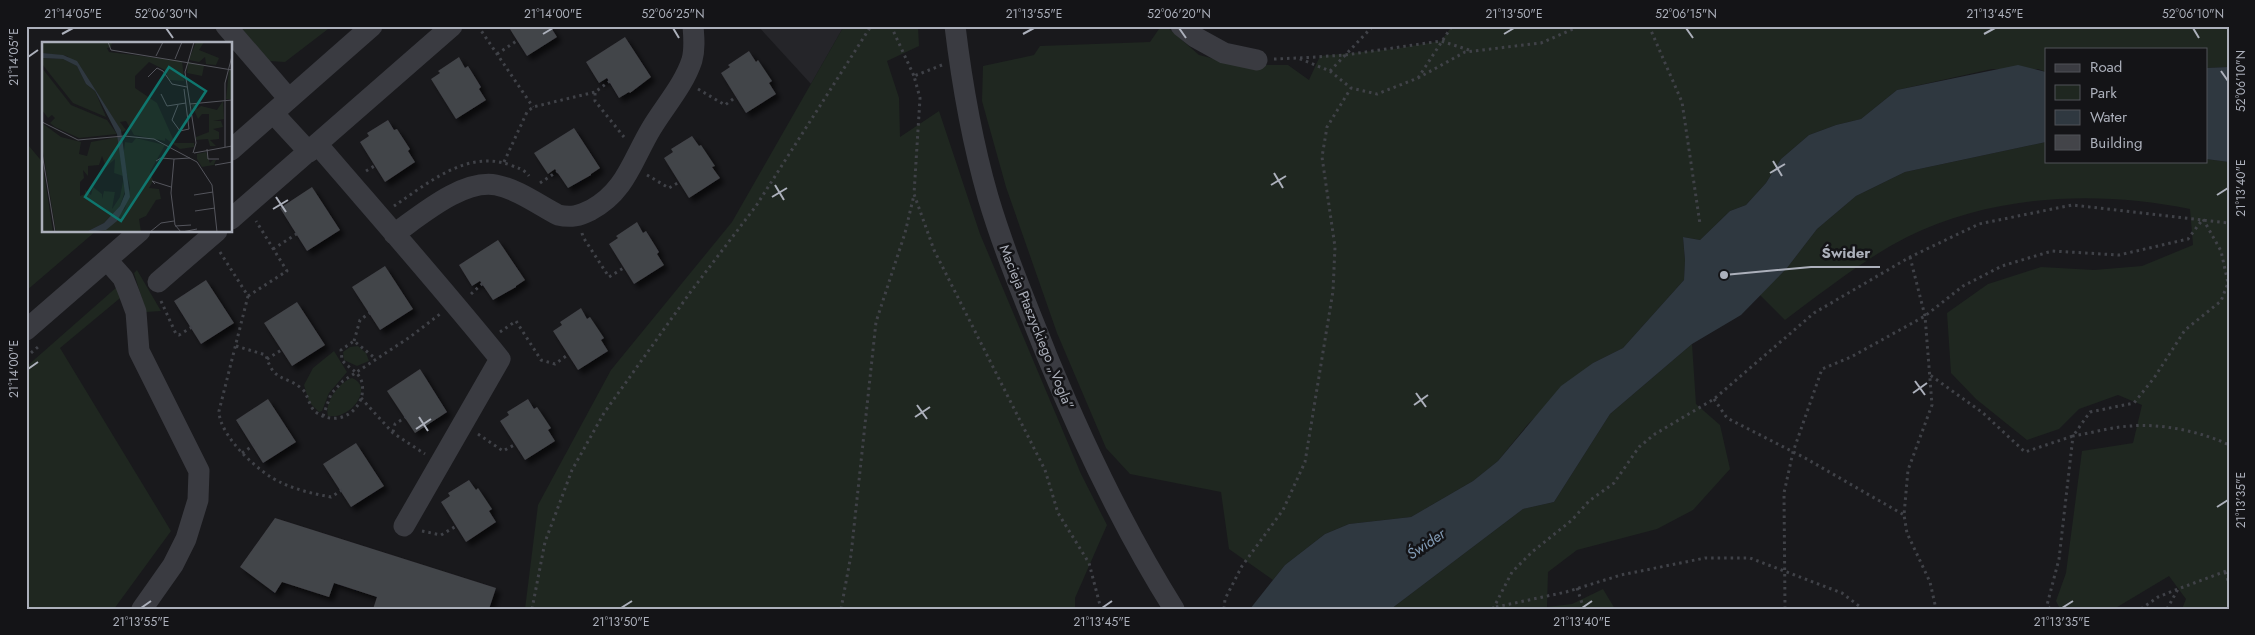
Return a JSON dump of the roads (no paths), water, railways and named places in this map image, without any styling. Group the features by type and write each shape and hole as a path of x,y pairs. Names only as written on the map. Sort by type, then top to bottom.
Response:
{"street":[{"path":"226,26 281,106 313,148 421,263 500,359 404,526"},
{"path":"232,149 372,26"},
{"path":"232,218 452,26"},
{"path":"394,234 452,195 479,186 497,185 558,215 569,217 580,216 607,200 624,180 650,130 691,63 694,46 693,26"},
{"name":"Macieja Ptaszyckiego „Vogla”","path":"955,26 964,97 988,197 1024,299 1085,446 1129,533 1174,609"},
{"path":"1181,26 1195,37 1224,54 1256,60"},
{"path":"26,330 139,232"},
{"path":"158,289 216,238"},
{"path":"107,260 123,278 136,312 139,351 199,471 198,500 186,539 173,565 142,609"}],"water":[{"path":"2018,65 2045,72 2045,142 1905,172 1856,196 1817,229 1787,268 1741,315 1692,344 1610,414 1554,502 1523,509 1391,609 1250,609 1285,565 1325,534 1349,524 1411,517 1473,481 1498,461 1561,386 1593,363 1623,348 1684,280 1683,237 1700,240 1730,211 1746,205 1766,183 1781,159 1809,135 1836,125 1861,119 1897,90"},
{"path":"2229,67 2229,162 2208,159 2208,68"}],"place":[{"name":"Świder","path":"1724,275"}]}
